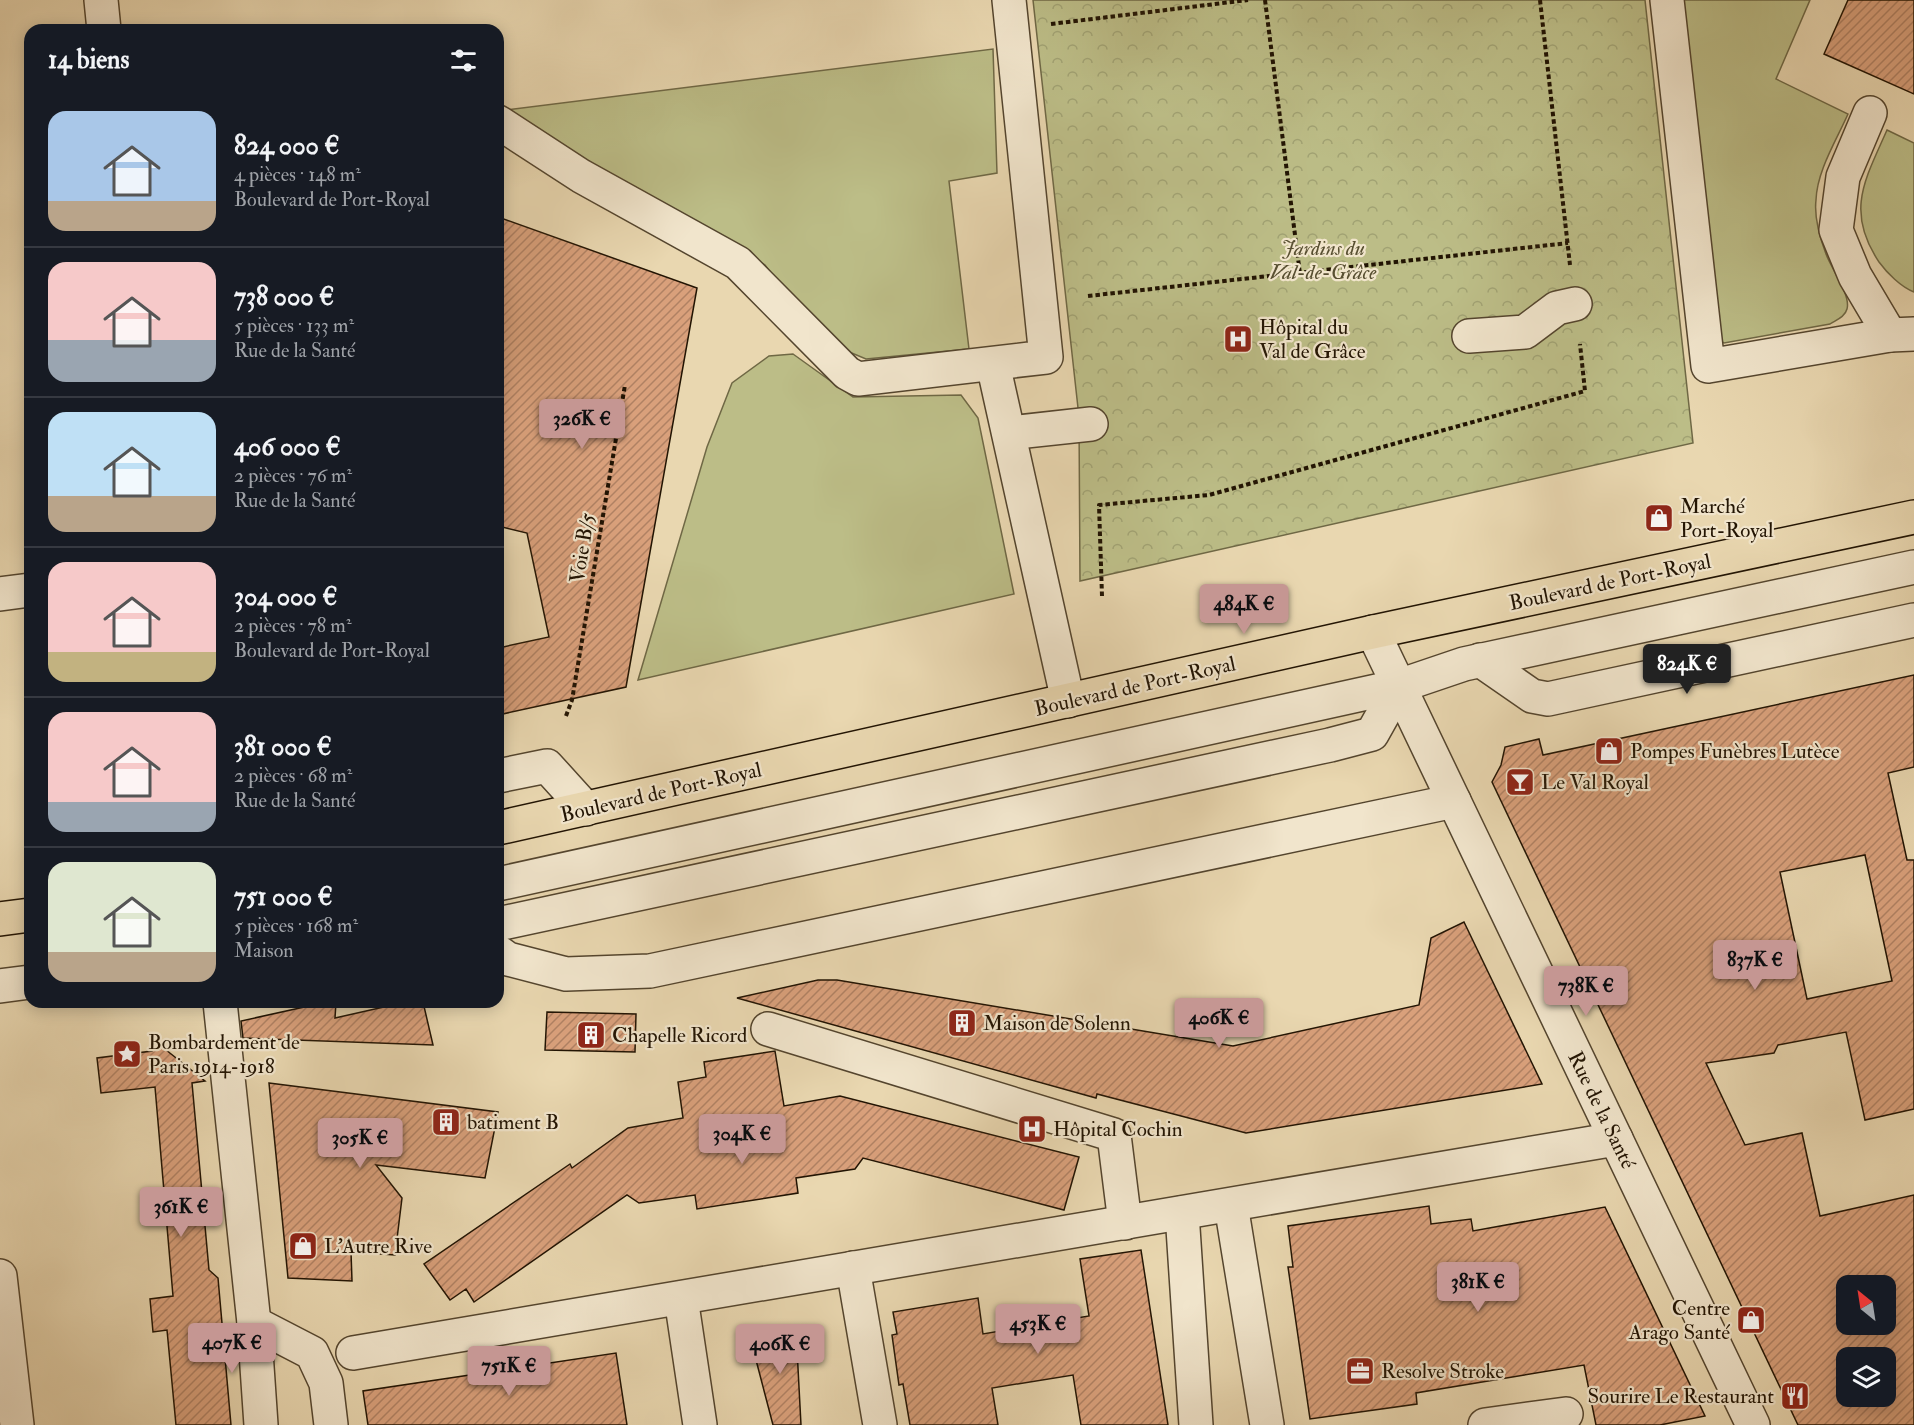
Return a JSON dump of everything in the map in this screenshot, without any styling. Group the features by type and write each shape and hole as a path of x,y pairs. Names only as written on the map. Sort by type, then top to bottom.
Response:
{"main road":[{"name":"Boulevard de Port-Royal","path":"504,827 1373,632 1914,517"},
{"path":"0,919 24,916"}],"street":[{"path":"101,0 103,24"},
{"path":"1667,0 1708,366 1902,334 1855,276 1836,230 1843,177 1870,113"},
{"path":"504,126 580,176 738,263 847,373 858,379 1046,357 1010,14"},
{"path":"1468,336 1525,332 1557,308 1575,304"},
{"path":"993,364 1068,701"},
{"path":"1009,433 1091,424"},
{"path":"504,883 1399,686 1480,660 1914,567"},
{"path":"0,594 24,591"},
{"path":"1480,660 1532,696 1548,699 1914,620"},
{"name":"Rue de la Santé","path":"1373,632 1753,1425"},
{"path":"504,923 1330,745 1372,734 1399,686"},
{"path":"504,775 547,766 586,809"},
{"path":"504,956 566,974 650,970 1454,801"},
{"path":"0,986 24,983"},
{"path":"221,1008 254,1323 261,1425"},
{"path":"768,1029 1114,1135 1125,1223"},
{"path":"353,1353 1616,1139"},
{"path":"1231,1205 1267,1425"},
{"path":"1182,1213 1196,1425"},
{"path":"853,1269 880,1425"},
{"path":"0,1276 17,1425"},
{"path":"681,1298 700,1425"},
{"path":"254,1323 312,1353 326,1383 331,1425"},
{"path":"1485,1425 1566,1414"}],"path":[{"path":"1010,14 1248,0"},
{"path":"1264,0 1300,274"},
{"path":"1102,596 1099,505 1209,495 1585,391 1540,0"},
{"path":"1088,296 1568,243"},
{"name":"Voie B/5","path":"566,716 572,700 625,385"}],"green space":[{"name":"Jardins du Val-de-Grâce","path":"1033,0 1645,0 1693,443 1080,581 1079,417"},
{"path":"1680,0 1810,0 1776,79 1848,114 1823,167 1816,200 1817,220 1822,241 1847,303 1844,314 1830,324 1724,343 1717,338"},
{"path":"993,49 997,173 949,181 969,349 866,359 835,346 795,304 765,265 712,230 504,114 504,110"},
{"path":"1887,130 1914,143 1914,292 1899,283 1882,266 1869,244 1863,227 1862,196 1866,180"},
{"path":"793,354 853,397 961,395 978,418 1014,594 638,680 707,447 732,383 769,356"}],"building":[{"path":"1848,0 1914,0 1914,94 1824,54"},
{"path":"504,219 697,288 626,687 504,714 504,647 549,637 527,533 504,527"},
{"path":"1914,675 1914,767 1888,773 1907,860 1914,860 1914,1109 1865,1120 1846,1032 1778,1045 1774,1053 1706,1063 1745,1145 1802,1133 1820,1216 1914,1195 1914,1425 1798,1425 1492,782 1501,765 1505,747 1539,739 1543,755","holes":["1865,855 1892,981 1807,999 1780,872"]},
{"name":"Maison de Solenn","path":"1464,922 1542,1084 1246,1133 1097,1094 1096,1098 737,998 818,980 837,980 1233,1046 1419,1005 1431,938"},
{"path":"300,1008 336,1008 335,1018 379,1008 424,1008 433,1045 243,1038 241,1021"},
{"name":"Chapelle Ricord","path":"547,1012 636,1014 635,1052 545,1050"},
{"path":"151,1038 205,1081 192,1083 209,1270 218,1278 231,1425 176,1425 167,1330 153,1332 150,1299 173,1296 155,1087 101,1093 97,1058 152,1051"},
{"path":"775,1051 784,1106 840,1096 1079,1157 1064,1210 863,1158 855,1169 796,1178 798,1193 697,1209 695,1195 639,1203 627,1195 474,1302 466,1289 450,1300 424,1264 570,1164 572,1168 628,1128 683,1118 678,1082 706,1077 704,1062"},
{"path":"269,1083 498,1112 485,1178 376,1165 402,1198 395,1255 351,1252 352,1281 288,1278"},
{"path":"1429,1206 1431,1224 1471,1219 1473,1231 1605,1207 1705,1416 1660,1425 1596,1425 1584,1365 1416,1393 1417,1404 1310,1419 1288,1267 1293,1267 1288,1226"},
{"path":"1141,1250 1168,1425 1081,1425 1073,1375 992,1388 998,1425 910,1425 903,1384 899,1385 892,1335 897,1334 893,1312 978,1298 983,1334 1089,1316 1080,1259"},
{"path":"796,1330 801,1425 773,1425 750,1337"},
{"path":"616,1353 627,1425 368,1425 363,1391"}],"place":[{"name":"Hôpital du Val de Grâce","path":"1238,339"},
{"name":"Marché Port-Royal","path":"1659,518"},
{"name":"Pompes Funèbres Lutèce","path":"1609,751"},
{"name":"Le Val Royal","path":"1520,782"},
{"name":"Maison de Solenn","path":"962,1023"},
{"name":"Chapelle Ricord","path":"591,1035"},
{"name":"Bombardement de Paris 1914-1918","path":"127,1054"},
{"name":"batiment B","path":"446,1122"},
{"name":"Hôpital Cochin","path":"1032,1129"},
{"name":"L'Autre Rive","path":"303,1246"},
{"name":"Centre Arago Santé","path":"1751,1320"},
{"name":"Resolve Stroke","path":"1360,1371"},
{"name":"Sourire Le Restaurant","path":"1795,1396"}]}
